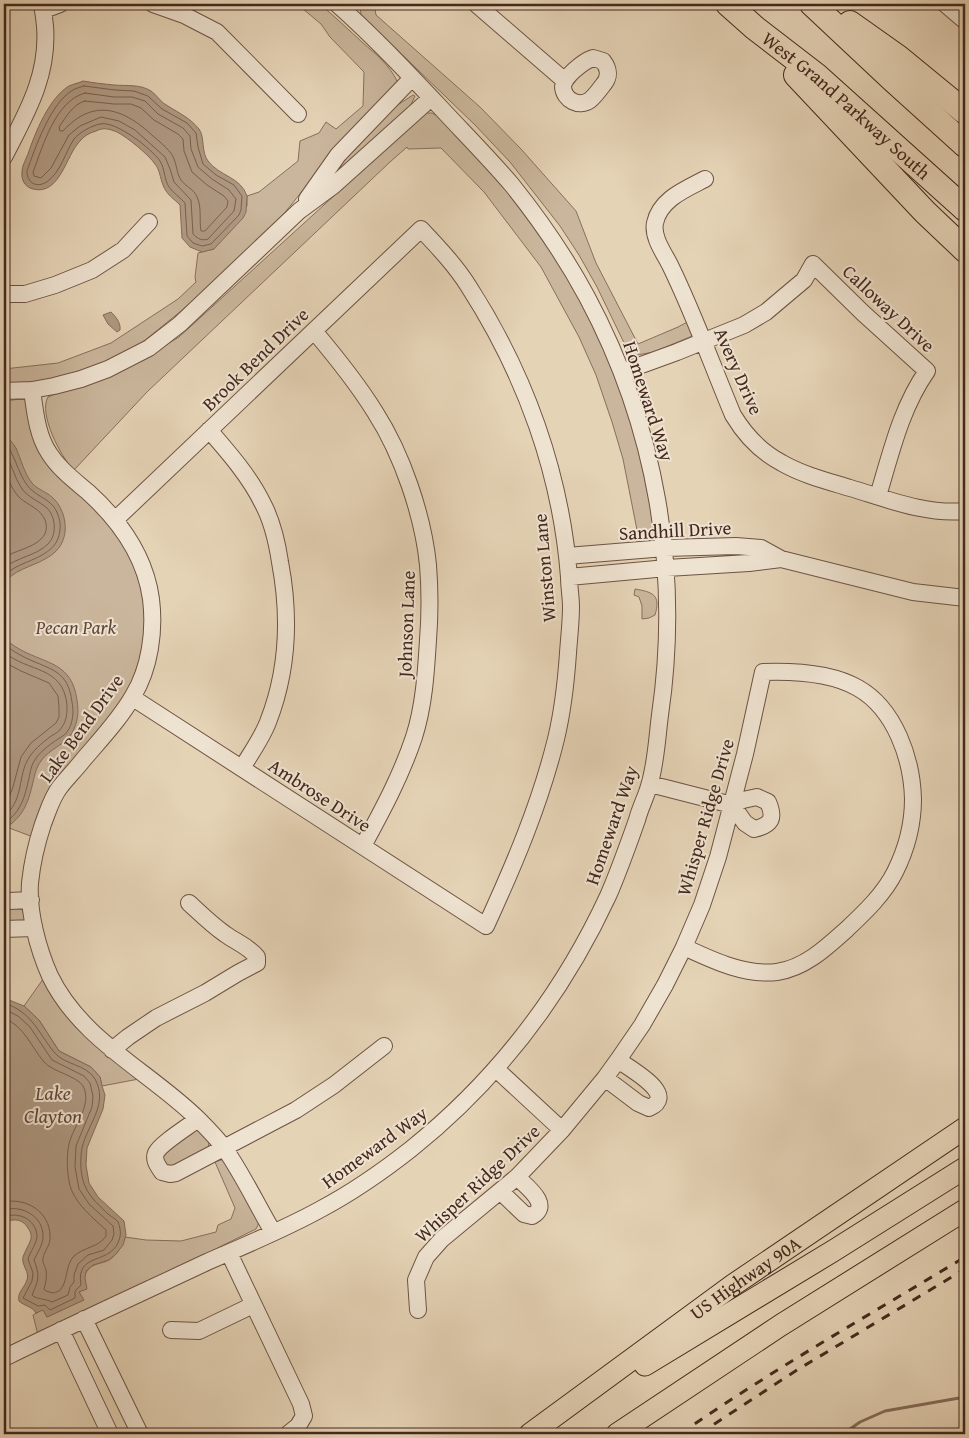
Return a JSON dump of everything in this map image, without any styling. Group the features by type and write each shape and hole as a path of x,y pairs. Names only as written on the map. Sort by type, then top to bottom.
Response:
{"highway":[{"name":"West Grand Parkway South","path":"728,4 755,28 816,75 965,209"},
{"path":"812,4 892,80 965,145"},
{"path":"823,4 898,57 965,112"},
{"path":"755,28 807,88 925,212 965,250"}],"main road":[{"name":"US Highway 90A","path":"530,1434 733,1284 965,1128"},
{"path":"560,1412 643,1366 833,1251 965,1168"},
{"path":"617,1434 781,1325 965,1210"}],"street":[{"path":"4,157 35,92 44,63 46,36 42,7 60,4"},
{"path":"152,4 184,15 216,32 298,114"},
{"path":"476,4 565,81"},
{"path":"945,4 965,21"},
{"name":"Homeward Way","path":"4,1358 319,1210 376,1175 439,1126 467,1100 520,1042 563,981 590,933 609,893 622,863 650,784 664,693 667,656 667,568 662,524 650,462 639,421 622,372 608,338 586,295 562,254 539,221 508,181 343,6"},
{"path":"299,211 338,155 412,78"},
{"path":"4,391 32,390 80,379 108,369 149,348 180,324 299,211 333,186 431,98"},
{"name":"Avery Drive","path":"705,180 675,195 658,214 654,225 656,238 681,289 733,415 740,426 770,456 795,470 909,506 933,511 965,512"},
{"path":"4,294 25,294 55,286 92,270 123,250 149,222"},
{"name":"Brook Bend Drive","path":"116,519 421,228"},
{"name":"Winston Lane","path":"421,228 468,285 512,361 545,448 557,493 567,556 571,607 565,687 556,738 531,821 486,926"},
{"name":"Calloway Drive","path":"704,341 744,325 766,312 804,280 813,264 863,313 927,371 905,412 897,432 878,496"},
{"name":"Johnson Lane","path":"314,331 345,368 371,406 400,459 422,529 428,563 430,599 428,646 419,716 400,774 363,846"},
{"path":"622,372 704,341"},
{"name":"Lake Bend Drive","path":"32,390 41,436 47,451 63,470 116,519 134,546 143,568 151,599 152,614 148,657 133,698 59,789 46,816 39,836 30,882 34,928 45,964 57,988 73,1011 112,1050 176,1099 198,1119 224,1148 273,1232"},
{"path":"209,430 231,455 263,504 276,540 287,611 285,651 278,696 268,725 242,768"},
{"name":"Sandhill Drive","path":"567,556 665,548 736,546 761,548 781,559 913,592 965,598"},
{"name":"Sandhill Drive","path":"568,577 781,559"},
{"name":"Whisper Ridge Drive","path":"418,1310 416,1280 426,1257 442,1239 517,1177 562,1130 618,1060 642,1025 665,985 684,947 713,873 745,754 762,672 784,671 802,673 839,681 857,688 870,696 880,706 897,733 911,776 913,800 908,836 900,860 889,884 881,895 831,944 810,959 789,970 752,972 722,964 684,947"},
{"name":"Ambrose Drive","path":"133,698 486,926"},
{"path":"650,784 732,805"},
{"path":"4,903 31,900"},
{"path":"112,1050 156,1018 257,963 257,957 252,951 226,935 189,904"},
{"path":"4,929 34,928"},
{"path":"198,1119 161,1146 156,1153 156,1160 162,1172 176,1173 296,1110 334,1085 384,1046"},
{"path":"605,1078 638,1103 649,1108 655,1106 660,1096 656,1088 618,1060"},
{"path":"496,1069 562,1130"},
{"path":"500,1192 524,1214 532,1216 538,1213 540,1201 517,1177"},
{"path":"229,1253 301,1404 304,1416 298,1426 288,1434"},
{"path":"170,1330 199,1331 253,1306"},
{"path":"84,1319 140,1434"},
{"path":"61,1330 110,1434"}],"green space":[{"path":"297,4 320,4 387,65 397,81 395,89 343,141 278,221 207,290 139,345 107,361 63,378 4,384 4,369 58,363 111,343 178,299 196,282 198,253 214,249 247,206 247,196 259,192 298,161 300,141 319,133 326,122 336,129 363,106 364,72 330,37 321,24"},
{"path":"360,4 374,4 376,15 480,107 521,149 576,211 596,263 638,344 693,319 695,328 692,336 654,352 637,355 628,351 597,287 560,226 510,162 475,125 361,15"},
{"path":"413,95 415,96 410,107 325,184 353,148 396,106"},
{"path":"425,113 432,113 439,117 498,178 557,258 595,326 631,415 658,541 654,545 641,539 636,541 632,539 631,535 637,530 623,459 612,422 596,375 579,337 541,267 484,192 441,148 408,149 407,147 147,392 74,470 57,446 48,424 46,404 48,397 142,359 179,337"},
{"name":"Pecan Park","path":"26,400 41,446 105,511 138,566 149,631 128,694 33,837 4,826 4,401"},
{"path":"635,589 651,593 654,596 657,603 655,615 642,619 642,606 639,597 634,595"},
{"path":"19,908 24,910 28,919 4,926 4,909"},
{"path":"46,975 139,1079 102,1086 100,1077 91,1067 59,1051 39,1020 24,1006"},
{"path":"196,1130 200,1131 209,1142 208,1149 169,1169 161,1158 166,1149"},
{"path":"224,1159 259,1219 256,1229 38,1335 33,1315 43,1309 47,1317 83,1300 79,1292 86,1272 92,1266 112,1258 119,1250 125,1237 181,1241 216,1232 218,1225 231,1219 235,1208 215,1162"}],"water":[{"path":"83,81 138,86 147,89 166,105 196,125 201,132 204,153 208,161 240,185 247,196 246,212 243,218 214,249 202,252 190,247 182,238 180,205 166,191 157,166 138,146 117,132 102,129 83,138 75,147 56,181 50,186 42,190 33,189 24,183 22,178 23,167 49,107 69,86"},
{"path":"111,312 120,325 120,330 117,332 108,324 103,315"},
{"path":"4,433 16,448 32,483 51,496 58,504 65,521 65,534 56,551 45,559 17,572 4,585"},
{"path":"4,635 16,647 57,666 64,672 74,688 78,709 77,721 72,733 41,761 24,809 16,820 4,829"},
{"name":"Lake Clayton","path":"4,998 24,1006 39,1020 59,1051 91,1067 100,1077 105,1095 103,1109 87,1148 86,1165 89,1183 98,1197 124,1221 126,1235 123,1245 116,1254 109,1260 93,1265 86,1271 87,1289 79,1292 84,1300 47,1317 43,1310 36,1313 19,1301 19,1295 28,1277 23,1260 31,1239 30,1232 23,1222 14,1220 4,1222"}],"waterway":[{"path":"843,1434 860,1422 885,1411 965,1397"}],"railway":[{"path":"680,1434 785,1365 965,1257"},
{"path":"699,1434 797,1370 965,1269"}]}
